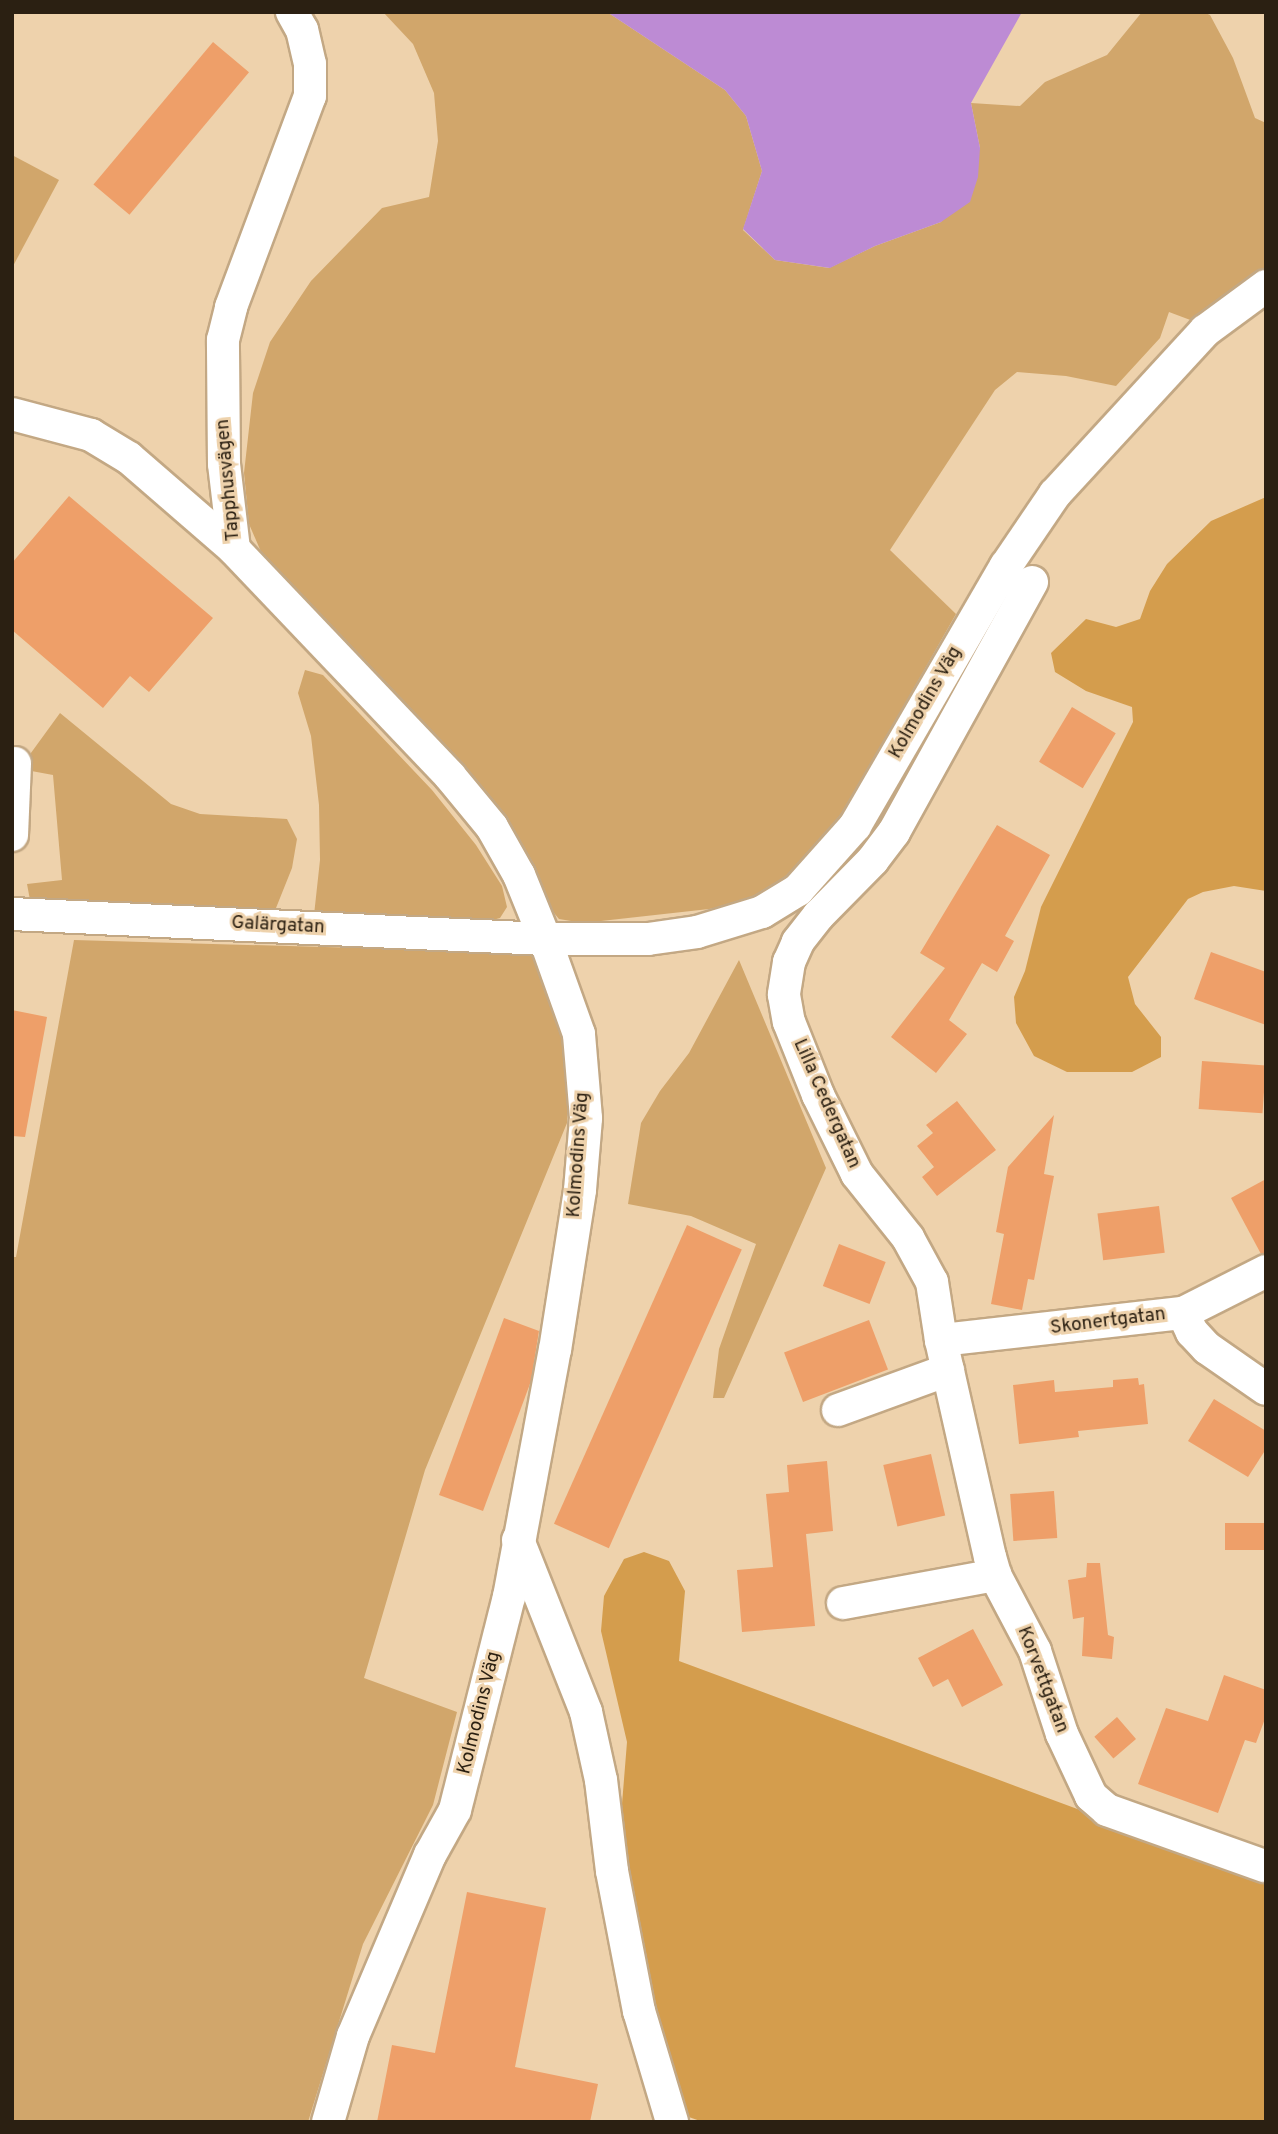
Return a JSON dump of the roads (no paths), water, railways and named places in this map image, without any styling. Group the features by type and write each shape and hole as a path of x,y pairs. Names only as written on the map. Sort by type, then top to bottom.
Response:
{"street":[{"name":"Tapphusvägen","path":"292,12 302,30 310,64 310,96 231,306 223,340 224,464 234,548 450,776 492,827 519,875 545,939"},
{"name":"Kolmodins Väg","path":"328,2122 353,2036 430,1855 455,1810 509,1597 555,1350 580,1190 586,1118 579,1034 545,939 648,939 697,932 762,912 798,890 855,826 1006,566 1055,494 1205,331 1266,286"},
{"path":"12,414 91,435 129,458 234,548"},
{"name":"Lilla Cedergatan","path":"941,1340 932,1282 923,1260 857,1174 818,1095 789,1022 784,996 785,982 789,962 798,942 818,916 873,860 894,832 1032,582"},
{"path":"12,835 15,763"},
{"name":"Galärgatan","path":"12,914 545,939"},
{"name":"Skonertgatan","path":"941,1340 1183,1313 1266,1272"},
{"path":"1183,1313 1192,1332 1207,1348 1266,1389"},
{"name":"Korvettgatan","path":"941,1340 995,1575 1035,1651 1062,1734 1098,1804 1264,1866"},
{"path":"838,1410 948,1370"},
{"path":"518,1540 586,1712 601,1780 612,1871 639,2011 672,2122"},
{"path":"843,1603 995,1575"}]}
